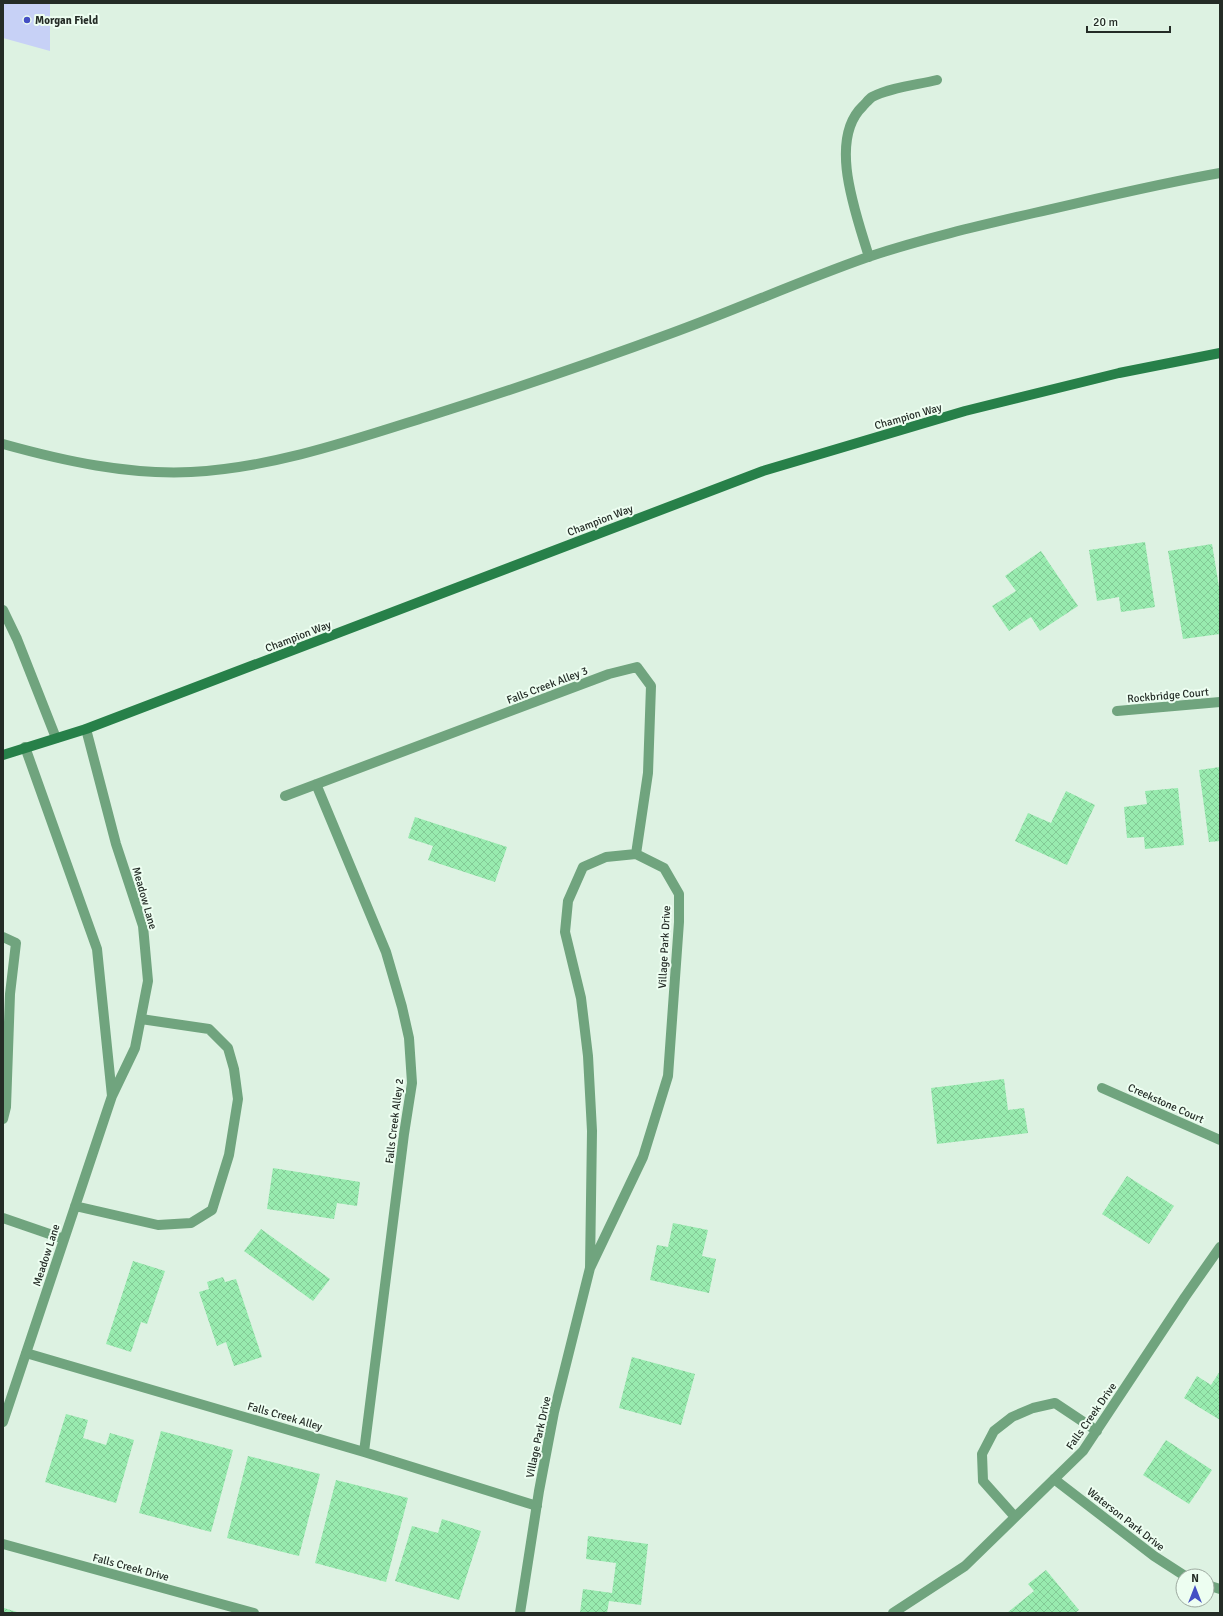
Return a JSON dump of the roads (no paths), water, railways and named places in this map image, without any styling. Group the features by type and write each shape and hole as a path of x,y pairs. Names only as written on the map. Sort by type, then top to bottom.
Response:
{"main road":[{"name":"Champion Way","path":"3,755 25,747 86,730 763,470 965,411 1119,373 1220,353"}],"street":[{"path":"869,257 852,197 847,172 847,140 851,124 858,111 872,98 895,90 937,80"},
{"path":"3,444 50,457 86,464 124,469 168,472 219,470 279,460 376,433 517,388 674,332 869,257 978,226 1167,182 1220,174"},
{"path":"3,610 17,639 56,738"},
{"name":"Falls Creek Alley 3","path":"285,796 609,674 637,667 651,686 648,773 636,854"},
{"name":"Rockbridge Court","path":"1117,711 1220,702"},
{"name":"Meadow Lane","path":"3,1422 112,1096 135,1048 148,981 143,926 116,844 86,730"},
{"name":"Meadow Lane","path":"25,747 97,949 112,1096"},
{"name":"Falls Creek Alley 2","path":"316,784 386,952 402,1007 409,1038 412,1083 404,1134 364,1452"},
{"name":"Village Park Drive","path":"520,1613 554,1412 590,1268 643,1157 668,1076 679,922 679,894 664,868 636,854 606,857 583,867 568,901 564,932 581,998 588,1056 592,1131 590,1268"},
{"path":"3,938 16,943 10,994 6,1107 3,1119"},
{"path":"75,1206 158,1225 191,1224 212,1210 229,1155 238,1099 234,1069 228,1048 209,1029 140,1019"},
{"name":"Creekstone Court","path":"1102,1088 1220,1140"},
{"path":"3,1218 64,1239"},
{"name":"Falls Creek Drive","path":"893,1613 965,1566 1083,1451 1220,1247"},
{"name":"Falls Creek Alley","path":"26,1353 364,1452 537,1506"},
{"path":"1015,1517 983,1480 982,1454 994,1431 1012,1417 1033,1408 1055,1403 1097,1431"},
{"name":"Waterson Park Drive","path":"1054,1479 1154,1556 1175,1570"},
{"name":"Falls Creek Drive","path":"3,1544 254,1613"}],"place":[{"name":"Morgan Field","path":"27,20"}]}
